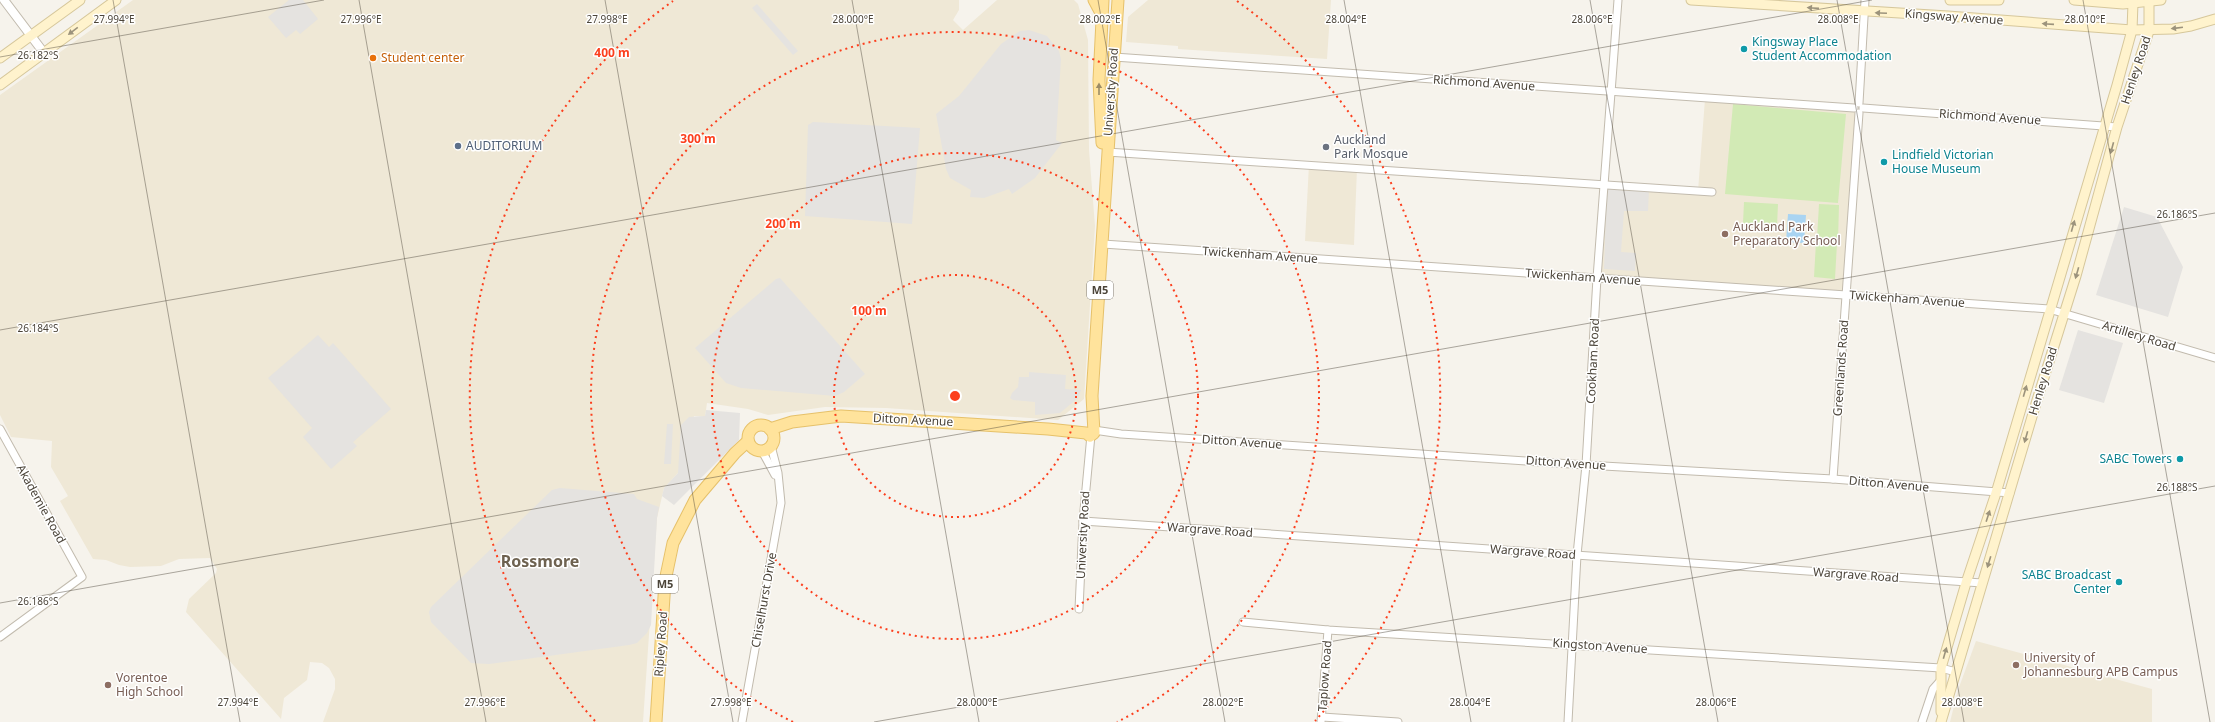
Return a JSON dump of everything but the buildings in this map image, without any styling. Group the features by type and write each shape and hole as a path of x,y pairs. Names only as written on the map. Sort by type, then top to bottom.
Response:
{"main road":[{"path":"0,58 31,34 80,0"},
{"path":"0,85 116,0"},
{"path":"1094,0 1102,15"},
{"name":"University Road","path":"1103,0 1098,102 1105,184"},
{"name":"Kingsway Avenue","path":"1691,0 1948,16 2149,31 2191,26 2215,19"},
{"name":"Kingsway Avenue","path":"1950,0 1999,0"},
{"path":"2074,0 2133,3 2149,3 2161,0"},
{"name":"University Road","path":"1090,431 1103,244 1107,152 1114,57 1120,2"},
{"name":"Henley Road","path":"1941,721 1941,668 1966,583 1996,493 2132,30 2133,3"},
{"name":"Henley Road","path":"1941,721 2076,276 2117,127 2149,31 2149,3"},
{"name":"Ditton Avenue","path":"763,442 792,422 804,422 832,417 1090,431"},
{"name":"Ripley Road","path":"656,722 665,581 671,550 685,517 695,500 727,464 763,442"}],"street":[{"path":"4,0 44,53"},
{"name":"Cookham Road","path":"1568,722 1574,645 1577,555 1586,465 1597,278 1618,0"},
{"name":"Greenlands Road","path":"1833,479 1866,12 1865,0"},
{"name":"Richmond Avenue","path":"1114,57 1612,93 1859,108 2117,127"},
{"path":"1107,152 1712,192"},
{"name":"Twickenham Avenue","path":"1103,244 2049,309 2064,313"},
{"name":"Artillery Road","path":"2064,313 2215,358"},
{"name":"Akademie Road","path":"0,429 82,577 0,637"},
{"name":"Ditton Avenue","path":"1090,431 1586,465 1833,479 2010,493"},
{"name":"University Road","path":"1079,609 1083,521 1090,431"},
{"name":"Chiselhurst Drive","path":"742,722 780,510 778,478 763,442"},
{"name":"Chiselhurst Drive","path":"763,442 778,478"},
{"name":"Wargrave Road","path":"1083,521 1982,583"},
{"name":"Kingston Avenue","path":"1244,622 1328,630 1941,668 1956,672"},
{"name":"Taplow Road","path":"1322,719 1328,630"},
{"path":"1922,722 1933,690 1941,680"},
{"path":"1322,719 1398,722"}],"shaded area":[{"path":"133,0 959,0 959,10 953,20 963,30 997,0 1074,0 1078,4 1088,40 1089,150 1095,226 1084,399 1058,420 886,408 825,407 768,415 748,409 707,403 705,417 694,416 678,473 664,488 657,518 643,722 323,722 335,689 335,679 329,668 322,663 310,662 307,680 284,698 281,719 186,612 189,599 216,573 217,569 210,558 179,559 161,566 130,567 106,560 93,559 60,501 68,496 51,467 52,441 11,437 0,415 0,95"},
{"path":"289,0 303,0 318,19 300,34 296,30 286,38 268,17"},
{"path":"1148,0 1331,0 1327,59 1178,49 1178,46 1126,42 1128,17"},
{"path":"757,4 798,51 793,55 752,8"},
{"path":"1029,30 1047,36 1059,51 1061,59 1056,140 1062,143 1035,178 1012,194 1009,189 984,198 970,197 971,190 950,178 946,169 936,114 959,96 1001,44 1020,31"},
{"name":"Auckland Park Preparatory School","path":"1705,99 1854,107 1859,113 1846,295 1597,278 1605,184 1698,191"},
{"path":"813,122 920,128 912,224 805,216 808,125"},
{"path":"1309,164 1357,168 1354,245 1305,241"},
{"path":"1607,187 1649,190 1648,211 1624,211 1621,252 1636,253 1635,271 1604,269"},
{"path":"2124,207 2157,217 2183,267 2168,317 2096,295"},
{"path":"780,278 865,374 844,392 835,396 741,388 726,383 695,348 776,279"},
{"path":"2078,330 2123,343 2104,403 2059,390"},
{"path":"318,335 329,347 333,343 391,409 353,442 357,446 331,469 303,437 312,428 268,378"},
{"path":"1029,372 1066,375 1065,389 1081,390 1078,398 1060,413 1035,415 1035,402 1013,400 1010,398 1012,393 1018,387 1019,377 1029,377"},
{"path":"706,410 740,413 739,440 674,505 662,496 664,488 678,473 681,425 689,417 705,416"},
{"path":"667,424 673,424 671,464 664,464"},
{"path":"560,488 634,494 637,499 659,507 657,518 651,625 647,633 637,643 629,645 489,664 471,663 431,622 429,612 431,607 552,490"},
{"name":"University of Johannesburg APB Campus","path":"1976,641 2152,689 2152,722 1950,722 1958,690"}],"green space":[{"path":"1733,104 1846,114 1838,203 1725,194"},
{"path":"1744,202 1778,204 1777,226 1743,223"},
{"path":"1819,204 1839,205 1838,241 1817,239"},
{"path":"1816,242 1837,243 1835,279 1814,277"}],"water":[{"path":"1788,214 1806,215 1804,243 1786,242"}],"place":[{"name":"Kingsway Place Student Accommodation","path":"1744,49"},
{"name":"Student center","path":"373,58"},
{"name":"AUDITORIUM","path":"458,146"},
{"name":"Auckland Park Mosque","path":"1326,147"},
{"name":"Lindfield Victorian House Museum","path":"1884,162"},
{"name":"Auckland Park Preparatory School","path":"1725,234"},
{"name":"SABC Towers","path":"2180,459"},
{"name":"SABC Broadcast Center","path":"2119,582"},
{"name":"University of Johannesburg APB Campus","path":"2016,665"},
{"name":"Vorentoe High School","path":"108,685"}],"district":[{"name":"Rossmore","path":"540,561"}]}
